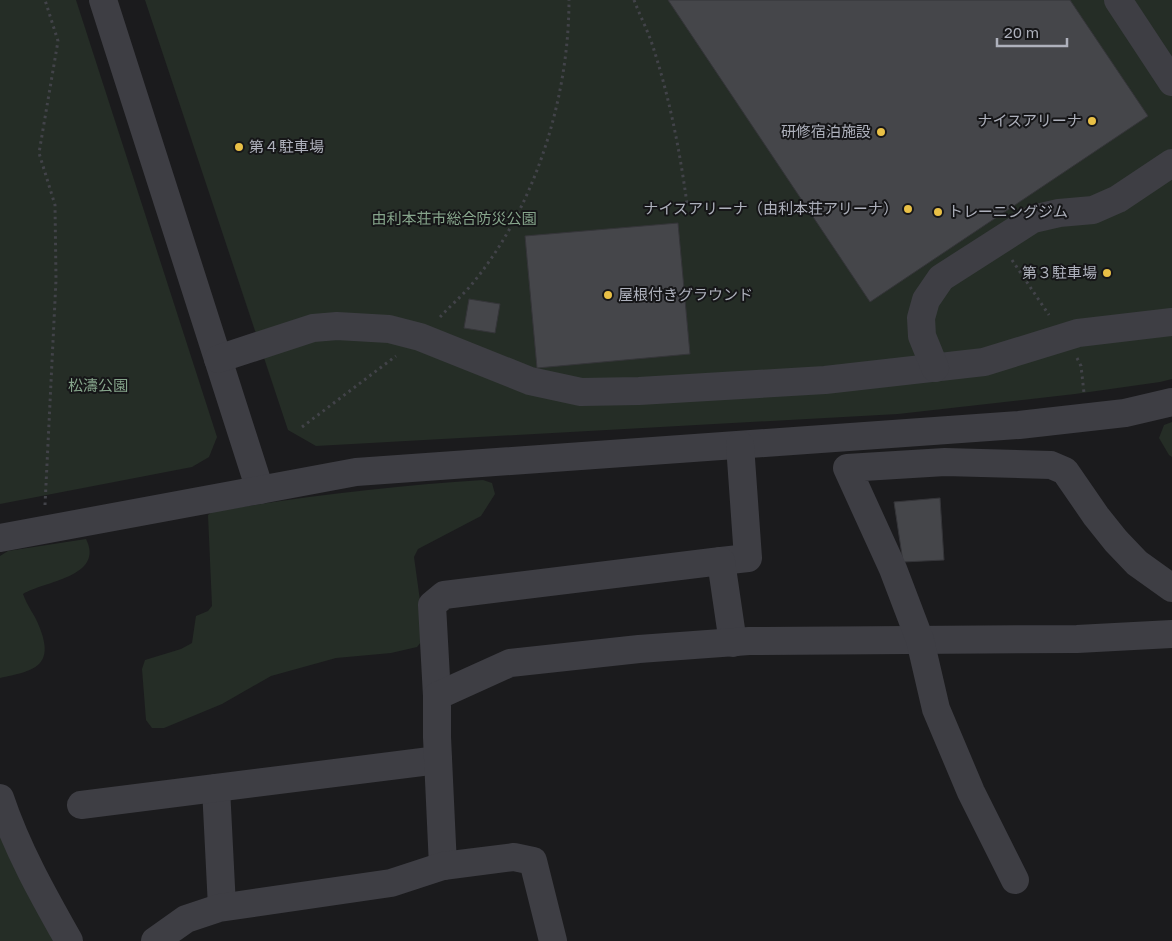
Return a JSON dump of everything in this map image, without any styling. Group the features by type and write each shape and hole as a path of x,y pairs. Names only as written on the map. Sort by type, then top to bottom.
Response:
{"street":[{"path":"103,0 260,490"},
{"path":"1118,0 1172,82"},
{"path":"935,368 922,336 921,318 926,300 941,278 1033,219 1059,213 1093,210 1118,199 1172,163"},
{"path":"218,359 313,328 338,326 389,329 420,337 530,381 581,392 639,392 825,380 984,362 1078,333 1172,322"},
{"path":"0,538 356,472 1019,425 1125,413 1172,402"},
{"path":"443,866 432,605 444,595 748,558 740,445"},
{"path":"1015,880 971,792 936,709 920,640 893,569 846,468 945,462 1051,464 1065,471 1116,541 1137,562 1172,588"},
{"path":"721,561 733,643"},
{"path":"437,696 510,663 639,649 750,641 1077,639 1172,634"},
{"path":"81,805 438,760"},
{"path":"216,788 222,907"},
{"path":"0,798 12,832 39,888 69,941"},
{"path":"155,941 186,919 222,907 391,883 443,866 514,857 533,861 553,941"}],"path":[{"path":"45,0 58,40 38,154 55,205 56,262 45,513"},
{"path":"302,427 420,337 471,285 497,250 522,205 556,111 569,30 568,0"},
{"path":"634,0 654,48 668,101 680,157 687,204"}],"green space":[{"name":"松濤公園","path":"0,0 76,0 217,437 209,457 192,467 0,504"},
{"name":"由利本荘市総合防災公園","path":"145,0 1172,0 1172,379 1075,394 898,414 316,446 288,430"},
{"path":"1172,422 1172,457 1159,438 1164,425"},
{"path":"483,480 492,483 495,494 481,516 418,549 414,557 425,637 417,647 391,653 336,658 271,676 222,704 164,728 152,728 146,720 142,669 145,660 181,649 192,643 196,616 208,611 212,606 208,515 212,512 347,492"},
{"path":"86,539 90,552 87,562 80,570 70,576 23,594 44,640 45,650 43,659 38,665 22,673 0,678 0,556 8,551"},
{"path":"0,824 57,941 0,941"}],"building":[{"name":"ナイスアリーナ（由利本荘アリーナ）","path":"668,0 1070,0 1148,116 870,302"},
{"name":"屋根付きグラウンド","path":"678,223 690,354 537,368 525,236"},
{"path":"469,299 500,304 495,333 464,328"},
{"path":"940,498 944,560 903,562 894,502"}],"place":[{"name":"ナイスアリーナ","path":"1092,121"},
{"name":"研修宿泊施設","path":"881,132"},
{"name":"第４駐車場","path":"239,147"},
{"name":"ナイスアリーナ（由利本荘アリーナ）","path":"908,209"},
{"name":"トレーニングジム","path":"938,212"},
{"name":"第３駐車場","path":"1107,273"},
{"name":"屋根付きグラウンド","path":"608,295"}]}
